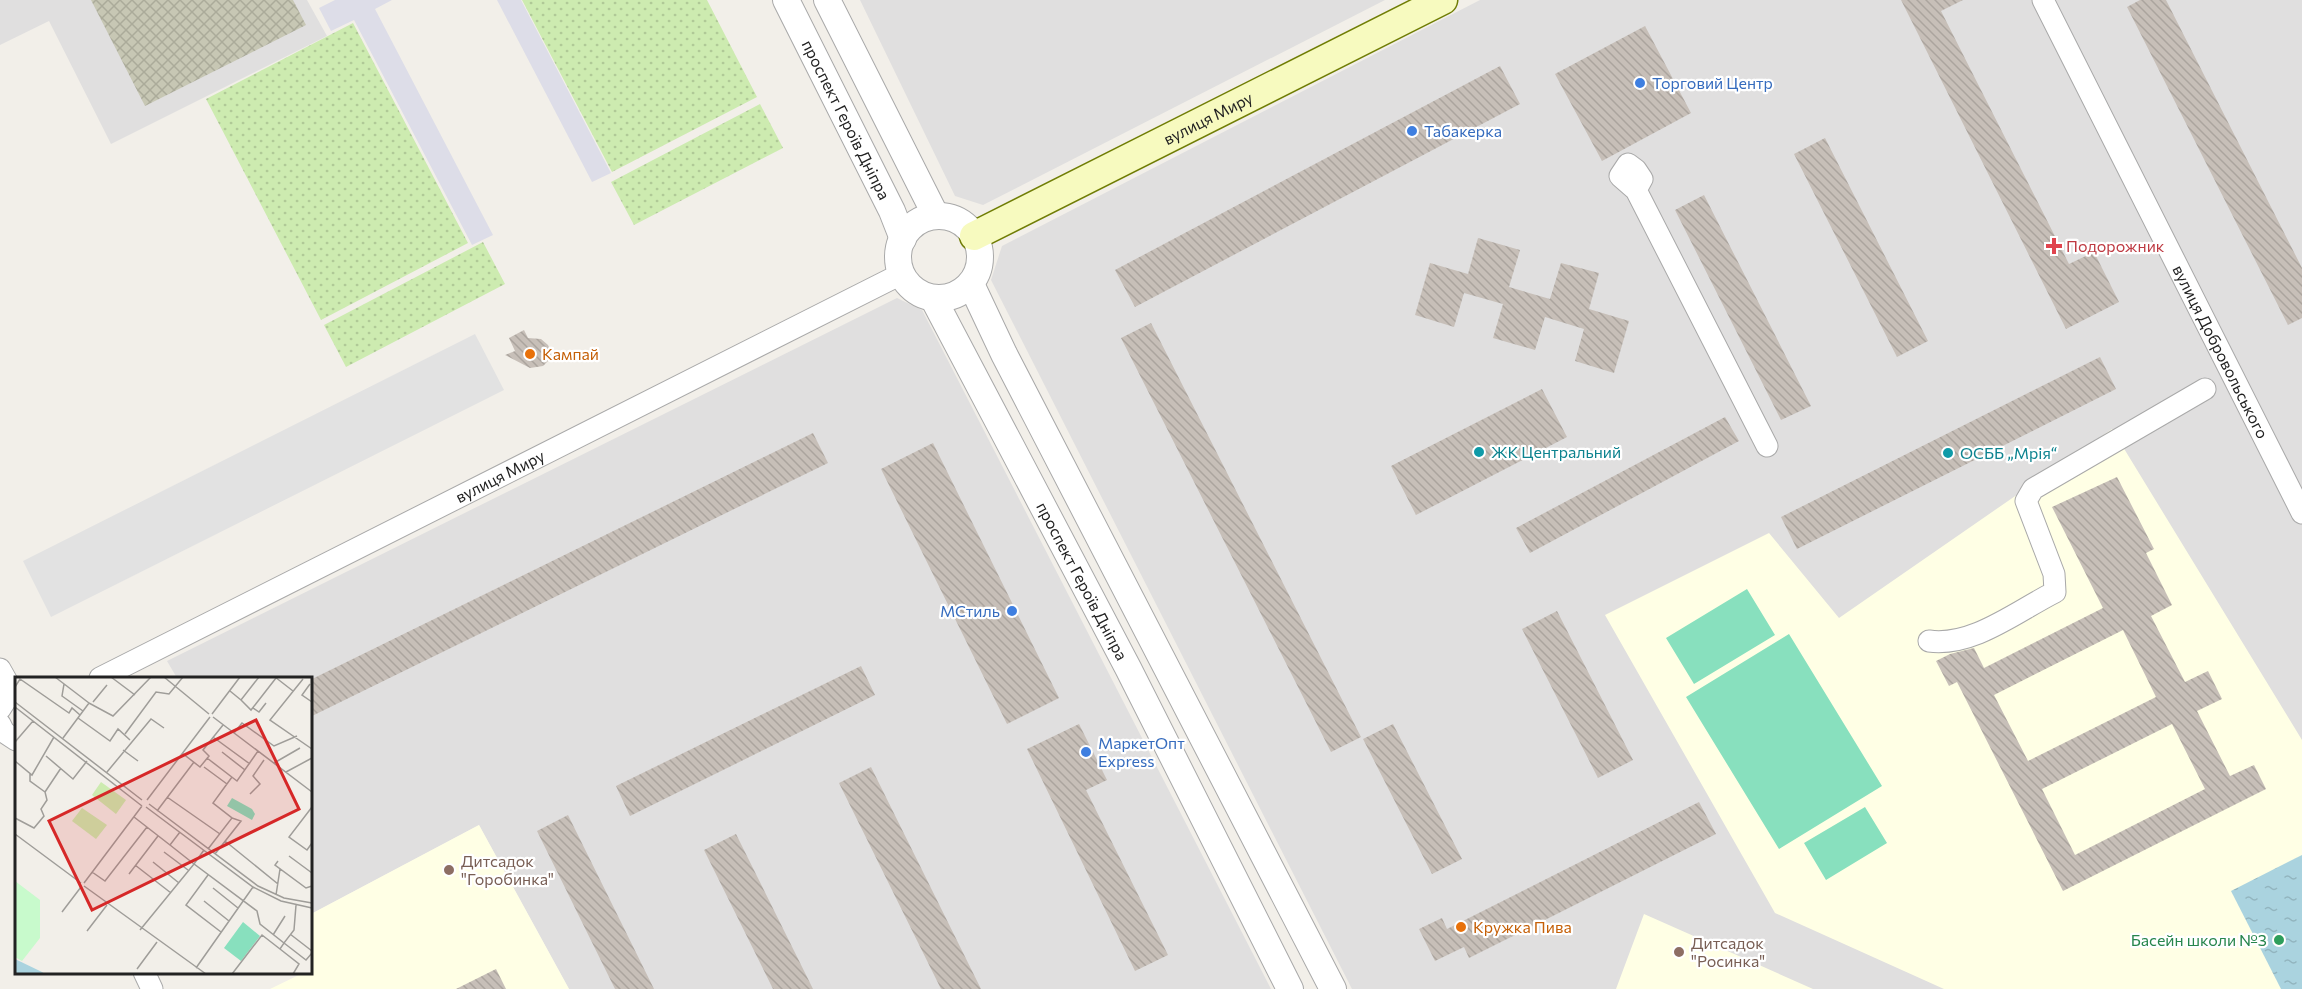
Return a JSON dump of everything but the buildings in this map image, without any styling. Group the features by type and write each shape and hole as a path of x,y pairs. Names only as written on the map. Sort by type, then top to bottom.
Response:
{"main road":[{"name":"вулиця Миру","path":"974,236 1443,0"}],"street":[{"name":"проспект Героїв Дніпра","path":"786,0 892,211 903,239"},
{"path":"827,0 936,216"},
{"name":"вулиця Добровольського","path":"2043,0 2302,513"},
{"path":"1636,190 1767,446"},
{"path":"936,216 952,219 965,225 974,236 979,248 980,260 977,273 960,293 933,298 920,294 909,285 898,262 903,239 918,222 936,216"},
{"name":"вулиця Миру","path":"102,677 902,274"},
{"name":"проспект Героїв Дніпра","path":"970,284 1004,354 1333,989"},
{"name":"проспект Героїв Дніпра","path":"933,298 1128,668 1290,989"},
{"path":"1929,641 1945,643 1968,636 2055,592 2054,574 2026,501 2033,489 2205,389"},
{"path":"0,669 10,699"},
{"path":"0,725 4,732 15,739"},
{"path":"1228,866 1261,851"},
{"path":"145,974 152,989"}],"shaded area":[{"path":"0,0 307,0 327,36 111,144 49,21 0,45"},
{"path":"91,0 293,0 306,25 145,106"},
{"path":"335,0 392,0 375,9 493,235 472,245 354,20 331,31 319,8"},
{"path":"497,0 521,0 611,173 592,182"},
{"path":"860,0 1385,0 983,205 955,196"},
{"path":"1480,0 2302,0 2302,989 1352,989 991,280 1002,246"},
{"path":"897,298 922,310 1271,989 569,989 479,825 312,913 312,677 176,677 167,661"},
{"path":"475,334 504,390 51,617 23,561"},
{"path":"2112,429 2302,740 2302,989 1944,989 1775,913 1605,615 1769,533 1839,618"},
{"name":"Дитсадок \"Горобинка\"","path":"479,825 569,989 270,989 301,974 312,974 312,913"},
{"name":"Дитсадок \"Росинка\"","path":"1644,914 1813,989 1616,989"}],"green space":[{"path":"522,0 707,0 757,97 612,172"},
{"path":"353,23 468,243 321,320 206,99"},
{"path":"760,104 783,148 634,225 611,182"},
{"path":"483,242 505,284 346,367 324,325"},
{"path":"1747,589 1775,635 1694,684 1666,638"},
{"path":"1789,634 1882,786 1779,849 1686,697"},
{"path":"1865,807 1887,843 1826,880 1804,843"}],"water":[{"name":"Басейн школи №3","path":"2302,855 2302,989 2281,989 2231,891"}],"place":[{"name":"Торговий Центр","path":"1640,83"},
{"name":"Табакерка","path":"1412,131"},
{"name":"Подорожник","path":"2054,246"},
{"name":"Кампай","path":"530,354"},
{"name":"ЖК Центральний","path":"1479,452"},
{"name":"ОСББ „Мрія“","path":"1948,453"},
{"name":"МСтиль","path":"1012,611"},
{"name":"МаркетОпт Express","path":"1086,752"},
{"name":"Дитсадок \"Горобинка\"","path":"449,870"},
{"name":"Кружка Пива","path":"1461,927"},
{"name":"Басейн школи №3","path":"2279,940"},
{"name":"Дитсадок \"Росинка\"","path":"1679,952"}]}
